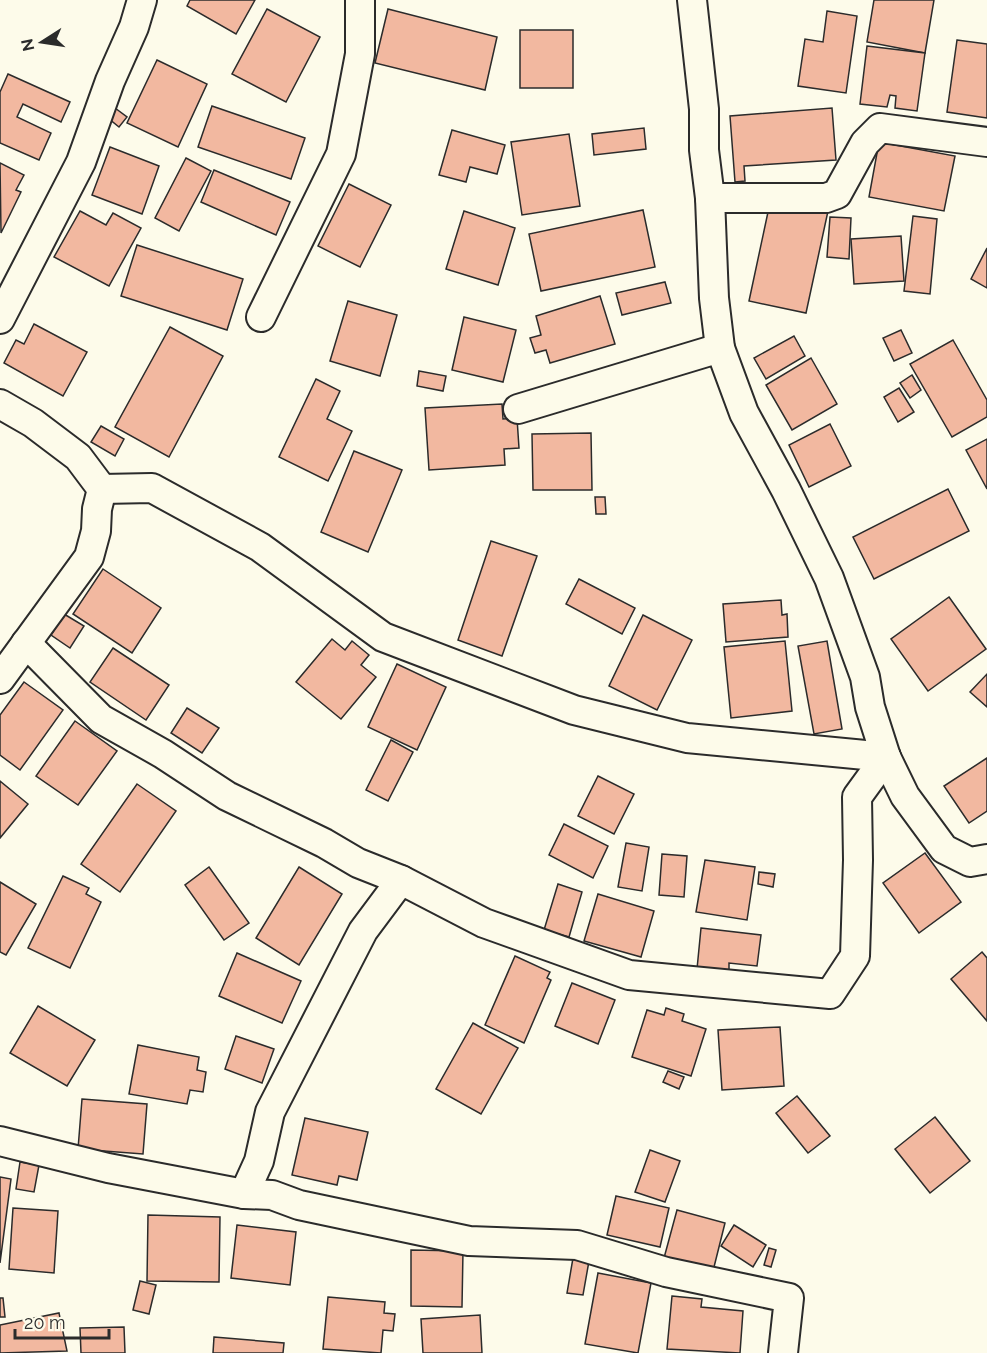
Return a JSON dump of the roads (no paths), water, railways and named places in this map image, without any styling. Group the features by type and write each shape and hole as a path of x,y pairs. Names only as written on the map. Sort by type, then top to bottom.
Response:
{"street":[{"path":"0,318 81,162 110,81 134,27 142,0"},
{"path":"261,317 341,154 360,54 360,0"},
{"path":"692,0 704,109 704,150 710,198 714,298 720,348 744,413 786,490 829,578 865,677 870,707 886,758 904,796 944,849 970,862 987,859"},
{"path":"710,198 826,198 837,194 865,143 880,128 987,142"},
{"path":"518,409 720,348"},
{"path":"0,404 33,423 78,457 102,489"},
{"path":"102,489 152,488 260,547 383,637 574,710 687,738 886,758"},
{"path":"0,680 89,557 96,531 97,510 102,489"},
{"path":"26,644 101,718 163,754 227,796 324,843 358,863 400,880 484,923 629,975 830,994 855,956 857,797 886,758"},
{"path":"243,1194 259,1161 270,1112 363,931 400,880"},
{"path":"0,1141 108,1168 243,1194 272,1195 299,1205 469,1241 577,1245 666,1272 789,1298 783,1353"}]}
